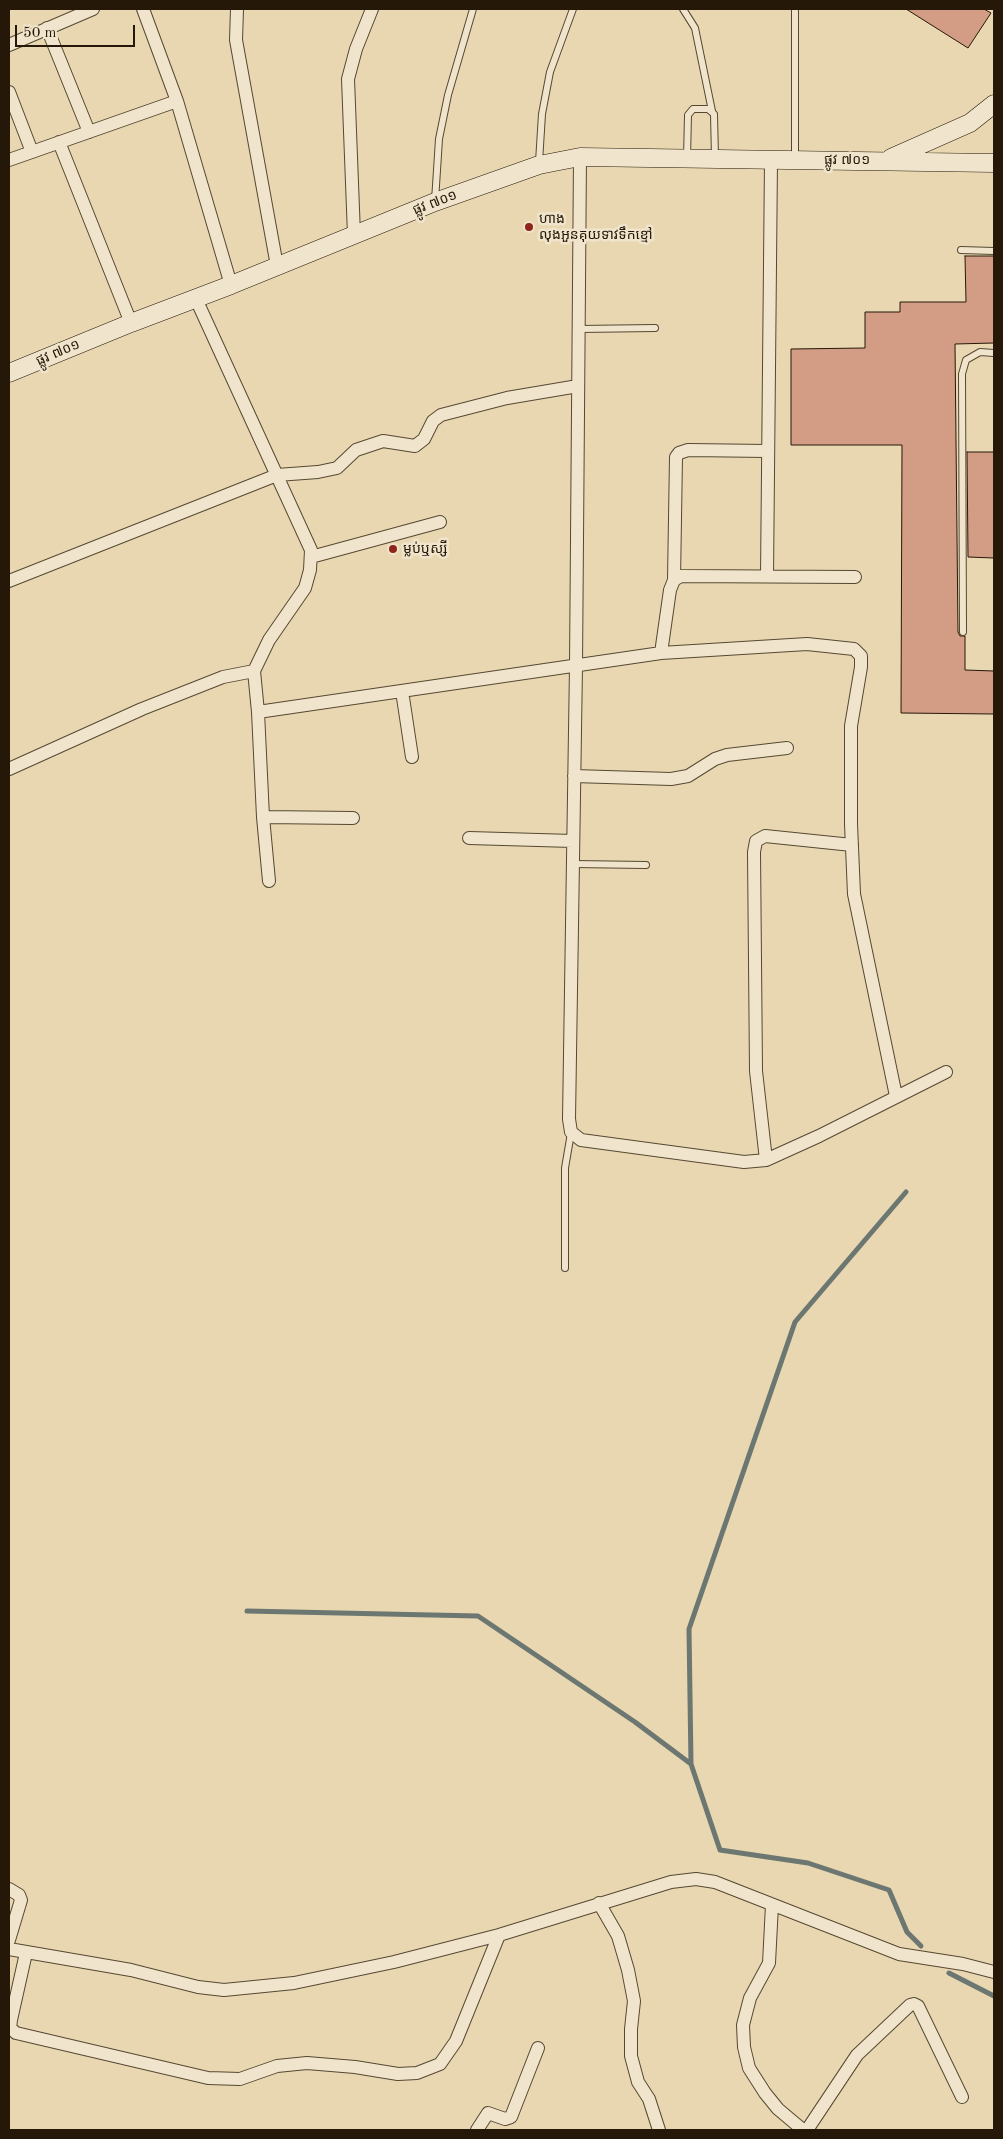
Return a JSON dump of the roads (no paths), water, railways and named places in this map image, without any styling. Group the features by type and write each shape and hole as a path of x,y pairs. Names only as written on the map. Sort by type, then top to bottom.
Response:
{"main road":[{"path":"886,160 970,123 994,104"},
{"name":"ផ្លូវ ៧០១","path":"9,373 131,322 231,286 435,202 539,166 580,157 994,163"}],"street":[{"path":"9,45 93,9"},
{"path":"143,9 177,101 231,286"},
{"path":"237,9 236,40 277,266"},
{"path":"354,235 348,78 356,49 372,9"},
{"path":"47,28 89,132"},
{"path":"9,92 32,152"},
{"path":"9,160 177,101"},
{"path":"60,142 131,322"},
{"path":"580,157 576,666 568,1119 572,1132 582,1140 744,1162 766,1160 819,1136 946,1072"},
{"path":"767,576 771,160"},
{"path":"196,299 311,550 310,570 305,588 269,640 254,671 269,882"},
{"path":"9,581 277,475 318,472 338,468 356,450 383,442 415,446 424,439 433,421 441,415 507,398 578,386"},
{"path":"661,653 670,590 674,580 676,457 679,453 688,450 768,451"},
{"path":"311,558 440,522"},
{"path":"674,580 681,576 855,577"},
{"path":"258,712 661,653 807,644 854,649 861,656 861,667 851,726 854,894 896,1096"},
{"path":"9,769 142,709 223,677 254,671"},
{"path":"402,691 412,757"},
{"path":"574,776 671,778 688,776 726,755 787,748"},
{"path":"263,817 353,818"},
{"path":"766,1160 756,1071 754,852 756,841 765,836 852,845"},
{"path":"469,838 573,841"},
{"path":"9,1950 132,1970 198,1987 224,1990 294,1983 394,1962 499,1935 671,1882 696,1879 715,1882 899,1954 963,1964 994,1972"},
{"path":"9,1889 19,1895 21,1900 9,1940"},
{"path":"599,1903 618,1936 628,1970 634,2001 630,2029 630,2056 638,2082 649,2099 659,2130"},
{"path":"772,1905 769,1963 750,1998 743,2025 744,2047 749,2068 764,2093 778,2109 803,2130"},
{"path":"26,1953 10,2028 16,2033 208,2078 240,2079 276,2066 307,2063 355,2067 398,2074 417,2073 440,2064 456,2041 499,1935"},
{"path":"807,2130 857,2055 910,2005 914,2004 918,2006 962,2097"},
{"path":"477,2130 488,2113 505,2119 511,2117 538,2048"}],"lane":[{"path":"435,202 439,139 446,104 473,9"},
{"path":"539,166 542,114 550,72 573,9"},
{"path":"683,9 695,28 714,114 716,159"},
{"path":"795,11 795,160"},
{"path":"687,159 689,111 708,109 712,111"},
{"path":"961,250 994,251"},
{"path":"579,330 655,328"},
{"path":"963,632 962,374 966,360 980,352 994,353"},
{"path":"573,864 646,866"},
{"path":"565,1268 565,1168 572,1132"}],"waterway":[{"path":"906,1192 795,1322 689,1629 691,1764 720,1850 808,1863 889,1890 907,1932 921,1946"},
{"path":"247,1611 478,1616 635,1722 691,1764"},
{"path":"949,1973 994,1996"}],"place":[{"name":"ហាង លុងអួនគុយទាវទឹកខ្មៅ","path":"529,227"},
{"name":"ម្លប់ឬស្សី","path":"393,549"}]}
